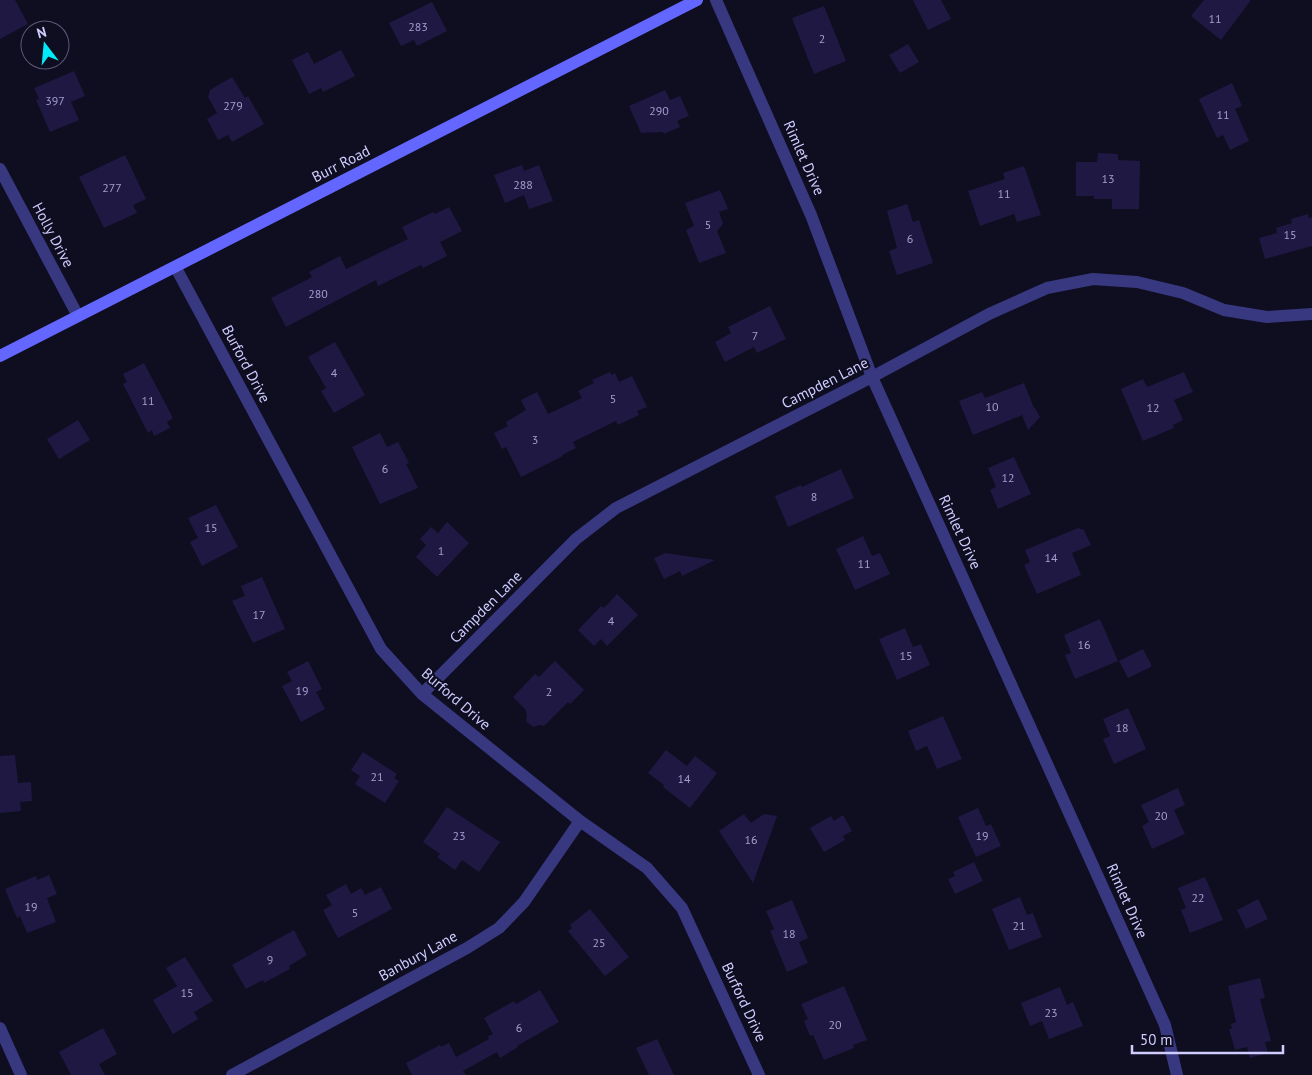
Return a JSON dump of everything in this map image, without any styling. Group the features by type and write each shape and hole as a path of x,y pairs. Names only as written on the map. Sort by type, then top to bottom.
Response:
{"street":[{"name":"Burr Road","path":"0,356 176,268 697,0"},
{"name":"Rimlet Drive","path":"716,0 811,215 872,377 1165,1025 1177,1075"},
{"name":"Holly Drive","path":"0,169 78,316"},
{"name":"Burford Drive","path":"176,268 381,649 422,694 580,820 647,868 682,908 759,1075"},
{"name":"Campden Lane","path":"422,694 576,539 616,508 872,377 990,314 1047,288 1093,279 1137,282 1183,293 1224,310 1266,317 1312,314"},
{"name":"Banbury Lane","path":"232,1075 466,948 499,928 524,902 580,820"},
{"path":"0,1028 21,1075"}],"building":[{"path":"0,0 15,0 26,20 20,20 20,28 0,39"},
{"path":"913,0 941,0 951,19 928,30"},
{"path":"1204,0 1251,0 1221,40 1191,16"},
{"path":"432,2 447,31 417,46 414,40 401,46 389,23"},
{"path":"824,6 846,61 814,74 792,18"},
{"path":"908,44 919,62 900,73 889,55"},
{"path":"341,50 355,76 323,92 321,88 309,94 292,60 308,52 314,64"},
{"path":"74,71 85,96 71,102 79,120 50,132 36,100 39,99 34,88"},
{"path":"232,77 245,98 248,96 264,124 232,142 228,135 218,140 207,119 217,113 208,97 210,90"},
{"path":"1232,83 1242,106 1235,109 1249,141 1230,150 1223,135 1217,138 1199,99"},
{"path":"665,90 670,100 680,96 689,116 677,121 680,127 664,134 663,132 641,133 629,106"},
{"path":"1098,153 1118,154 1118,160 1140,161 1139,209 1112,209 1112,199 1076,196 1076,162 1097,162"},
{"path":"125,155 146,199 133,205 137,213 104,228 79,177"},
{"path":"522,165 524,171 539,165 553,201 529,209 524,195 505,203 494,175"},
{"path":"1024,166 1041,215 1017,222 1014,214 980,226 968,191 1005,179 1003,173"},
{"path":"720,190 728,209 719,212 723,224 717,231 726,253 699,263 686,230 694,226 685,203"},
{"path":"907,204 913,222 919,220 933,263 897,275 889,251 897,248 887,211"},
{"path":"449,207 462,231 440,242 447,256 423,268 421,265 378,286 376,280 286,327 271,298 312,277 309,272 340,256 346,269 408,239 402,227 433,212 435,214"},
{"path":"1308,214 1309,218 1312,217 1312,246 1265,259 1259,238 1277,233 1276,228 1292,223 1291,219"},
{"path":"770,306 786,339 757,353 754,347 725,362 715,342 731,333 728,327"},
{"path":"335,342 365,395 334,413 321,391 326,388 308,357"},
{"path":"144,363 173,418 167,422 170,428 154,436 152,430 148,433 123,384 127,382 123,374"},
{"path":"610,372 612,375 615,373 619,382 632,376 647,407 637,411 639,415 618,425 616,421 573,442 576,448 521,477 506,447 502,449 494,433 508,426 506,422 526,410 521,400 537,392 548,414 582,398 578,391 594,383 592,380"},
{"path":"1184,372 1193,392 1174,400 1183,420 1173,425 1174,428 1143,441 1121,389 1143,379 1147,387"},
{"path":"1024,383 1034,408 1040,417 1028,430 1022,415 973,435 959,401 982,392 985,398"},
{"path":"78,420 90,440 59,459 47,439"},
{"path":"380,433 387,447 398,442 409,463 406,464 418,488 380,504 352,447"},
{"path":"1014,457 1031,494 998,509 990,490 996,487 988,468"},
{"path":"841,469 854,498 788,527 775,496 801,485 802,487"},
{"path":"216,505 238,547 202,566 190,542 198,538 188,518"},
{"path":"447,522 469,543 437,577 416,557 426,545 420,539 431,527 438,533"},
{"path":"1078,528 1084,530 1091,545 1072,553 1081,575 1037,594 1024,565 1030,562 1025,550"},
{"path":"863,536 872,556 880,553 890,574 855,590 836,549"},
{"path":"665,553 715,560 682,576 680,571 664,579 654,558"},
{"path":"262,577 285,629 253,643 232,601 245,596 241,586"},
{"path":"617,594 638,615 607,646 601,639 594,646 578,630 601,606 604,608"},
{"path":"1100,619 1118,661 1075,679 1065,655 1071,653 1064,635"},
{"path":"905,628 913,647 921,644 930,665 897,680 879,639"},
{"path":"1143,649 1151,667 1128,678 1119,661"},
{"path":"308,661 322,689 316,692 325,709 301,722 282,686 292,681 287,672"},
{"path":"555,661 584,690 570,704 568,702 544,726 533,727 526,721 527,714 525,709 513,697 535,674 539,677"},
{"path":"1128,708 1146,749 1114,764 1103,739 1110,736 1103,719"},
{"path":"943,716 962,759 937,769 927,746 916,751 908,731"},
{"path":"666,750 687,766 695,756 717,773 690,808 648,773"},
{"path":"363,752 397,774 394,778 399,781 385,803 355,784 360,776 351,770"},
{"path":"15,755 18,783 31,782 32,801 20,802 21,811 0,813 0,756"},
{"path":"1178,788 1185,805 1174,810 1185,834 1152,849 1142,826 1149,822 1141,805"},
{"path":"447,807 500,842 479,872 462,860 455,870 437,857 440,854 423,842"},
{"path":"978,808 986,826 991,824 1001,846 976,857 958,817"},
{"path":"744,814 751,823 764,814 777,816 753,883 719,831"},
{"path":"843,815 852,831 843,836 845,840 824,852 810,828 831,816 834,821"},
{"path":"974,862 983,881 955,894 948,879 955,876 953,872"},
{"path":"49,875 57,894 47,898 56,922 27,933 20,916 17,918 5,889 36,876 37,880"},
{"path":"1205,877 1223,920 1190,933 1181,910 1186,908 1178,888"},
{"path":"346,884 351,894 361,888 365,895 381,887 392,909 338,938 323,910 332,905 326,895"},
{"path":"1020,897 1027,915 1033,913 1042,937 1009,950 992,909"},
{"path":"1258,899 1268,919 1246,929 1237,910"},
{"path":"792,900 808,938 799,942 808,963 787,972 770,931 774,929 766,911"},
{"path":"590,909 629,957 605,976 568,931 572,928 570,925"},
{"path":"294,930 307,955 289,966 290,969 264,983 263,980 246,989 232,965"},
{"path":"185,957 213,1001 194,1012 198,1019 173,1034 153,1000 177,986 166,968"},
{"path":"1260,978 1265,998 1260,999 1271,1041 1265,1042 1268,1053 1250,1058 1247,1047 1235,1050 1229,1029 1232,1029 1231,1024 1236,1022 1228,986"},
{"path":"844,986 867,1040 853,1045 854,1048 824,1060 813,1035 810,1036 804,1021 808,1019 801,1004"},
{"path":"1060,987 1067,1005 1073,1002 1083,1026 1049,1039 1042,1021 1030,1026 1021,1003"},
{"path":"540,990 559,1022 500,1058 497,1052 463,1071 466,1075 412,1075 406,1063 440,1045 441,1047 449,1043 456,1057 489,1039 488,1036 493,1034 484,1018 514,1001 516,1004"},
{"path":"103,1028 117,1054 99,1064 105,1075 71,1075 59,1052"},
{"path":"657,1039 674,1075 649,1075 636,1048"}]}
